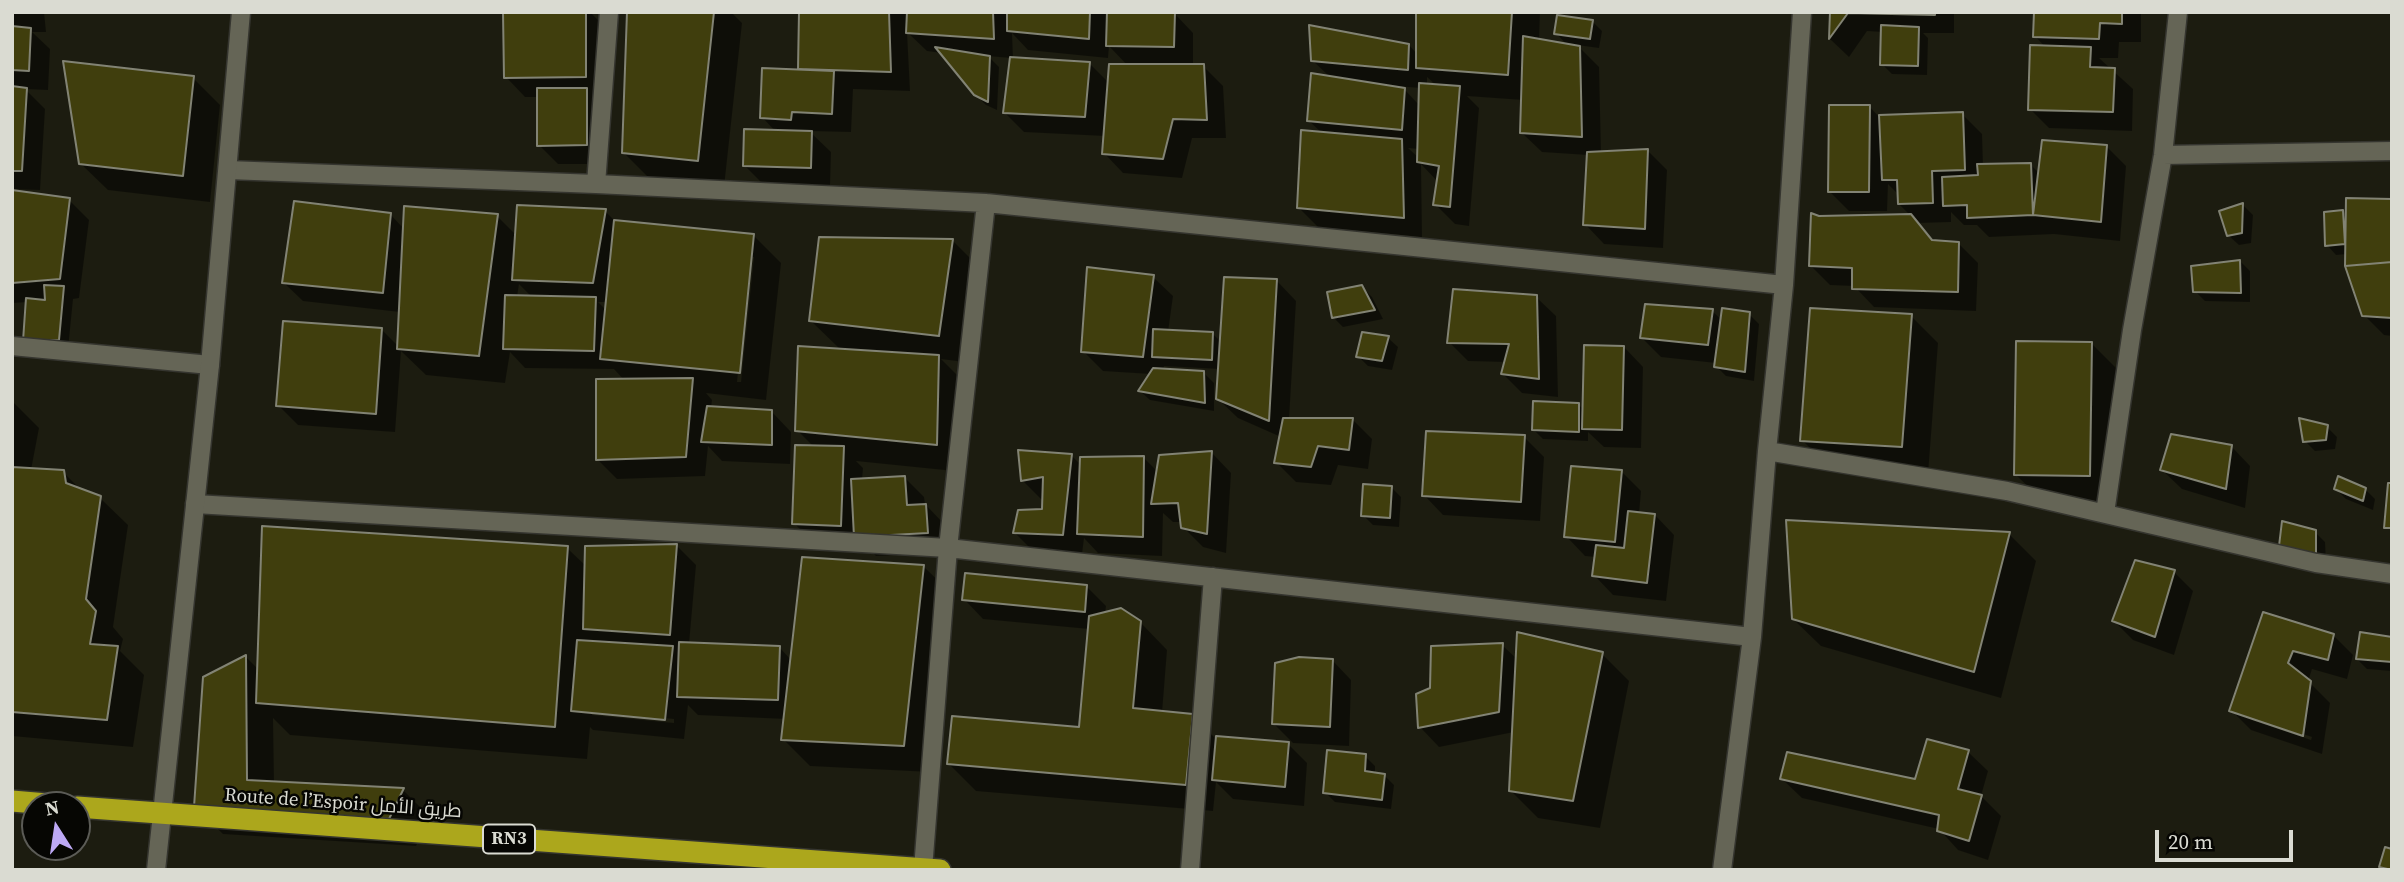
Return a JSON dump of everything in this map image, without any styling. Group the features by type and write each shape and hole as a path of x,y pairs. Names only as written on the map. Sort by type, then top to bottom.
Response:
{"highway":[{"name":"Route de l’Espoir طريق الأمل","path":"91,808 932,869"}],"street":[{"path":"156,870 210,365 241,12"},
{"path":"596,184 609,12"},
{"path":"1722,870 1752,637 1784,285 1801,12"},
{"path":"2105,513 2132,330 2162,155 2178,12"},
{"path":"2162,155 2392,151"},
{"path":"228,170 986,203 1784,285"},
{"path":"932,869 948,548 986,203"},
{"path":"12,346 210,365"},
{"path":"1767,451 1947,480 2105,513 2315,563 2392,574"},
{"path":"195,504 948,548 1752,637"},
{"path":"1190,870 1213,577"}],"building":[{"path":"503,12 586,12 586,77 504,78"},
{"path":"627,12 714,12 698,161 622,153"},
{"path":"799,12 889,12 891,72 798,69"},
{"path":"907,12 993,12 994,39 906,33"},
{"path":"1007,12 1090,12 1089,39 1007,31"},
{"path":"1107,12 1175,12 1174,47 1106,46"},
{"path":"1416,12 1512,12 1508,75 1416,68"},
{"path":"1830,12 1935,12 1935,15 1848,13 1829,39"},
{"path":"2034,12 2122,12 2122,24 2100,23 2099,39 2033,37"},
{"path":"1557,15 1593,20 1590,39 1554,34"},
{"path":"1309,25 1409,44 1408,70 1311,61"},
{"path":"1881,25 1919,27 1918,66 1880,65"},
{"path":"12,26 31,28 29,71 12,70"},
{"path":"1523,36 1580,46 1582,137 1520,133"},
{"path":"2030,45 2091,47 2090,67 2115,68 2113,112 2028,110"},
{"path":"935,47 990,56 988,102 974,95"},
{"path":"1010,57 1090,62 1085,117 1003,113"},
{"path":"63,61 194,76 183,176 79,164"},
{"path":"1109,64 1204,64 1207,120 1173,119 1163,159 1102,154"},
{"path":"762,68 834,71 832,114 792,112 791,120 760,118"},
{"path":"1311,73 1405,88 1402,130 1307,121"},
{"path":"1419,83 1460,86 1450,207 1433,205 1439,166 1417,162"},
{"path":"12,86 27,88 22,171 12,171"},
{"path":"537,88 587,88 587,145 537,146"},
{"path":"1829,105 1870,105 1869,192 1828,192"},
{"path":"1963,112 1965,170 1932,171 1933,203 1898,204 1897,180 1882,180 1879,115"},
{"path":"744,129 812,131 811,168 743,166"},
{"path":"1301,130 1402,139 1404,218 1297,208"},
{"path":"2042,140 2107,145 2101,222 2033,215"},
{"path":"1648,149 1645,229 1583,225 1587,152"},
{"path":"2031,163 2033,215 1967,218 1967,205 1943,206 1942,177 1978,175 1977,164"},
{"path":"12,190 70,198 60,279 12,283"},
{"path":"2346,198 2392,199 2392,262 2345,266"},
{"path":"294,201 391,213 383,293 282,283"},
{"path":"2243,203 2242,233 2227,236 2219,211"},
{"path":"517,205 606,209 593,283 512,280"},
{"path":"404,206 498,214 479,356 397,349"},
{"path":"2343,210 2345,244 2325,246 2324,212"},
{"path":"1811,213 1819,216 1911,214 1932,240 1959,242 1958,292 1852,289 1852,268 1809,266"},
{"path":"614,220 754,234 740,373 600,359"},
{"path":"819,237 953,239 939,336 809,321"},
{"path":"2240,260 2241,293 2193,292 2191,266"},
{"path":"2392,262 2392,318 2362,316 2345,266"},
{"path":"1087,267 1154,275 1143,357 1081,352"},
{"path":"1224,277 1277,279 1269,421 1216,399"},
{"path":"44,285 64,286 59,340 23,341 26,298 45,300"},
{"path":"1362,285 1375,310 1332,318 1327,292"},
{"path":"1453,289 1537,295 1539,379 1501,374 1509,344 1447,343"},
{"path":"505,295 596,297 594,351 503,349"},
{"path":"1645,304 1713,309 1708,345 1640,338"},
{"path":"1722,308 1750,312 1745,372 1714,367"},
{"path":"1810,308 1912,314 1902,447 1800,441"},
{"path":"283,321 382,328 376,414 276,406"},
{"path":"1153,329 1213,332 1212,360 1152,357"},
{"path":"1362,332 1389,336 1382,361 1356,357"},
{"path":"2016,341 2092,342 2090,476 2014,475"},
{"path":"1584,345 1624,346 1622,430 1582,429"},
{"path":"798,346 939,355 937,445 795,431"},
{"path":"1153,368 1204,371 1205,403 1138,391"},
{"path":"693,378 686,457 596,460 596,379"},
{"path":"1533,401 1579,403 1579,432 1532,430"},
{"path":"707,406 772,410 772,445 701,442"},
{"path":"1283,418 1353,418 1349,450 1318,446 1311,467 1274,463"},
{"path":"2299,418 2328,425 2326,440 2303,442"},
{"path":"1426,431 1525,435 1521,502 1422,496"},
{"path":"2171,434 2232,445 2226,489 2160,470"},
{"path":"795,445 844,446 841,526 792,524"},
{"path":"1018,450 1072,454 1063,535 1013,533 1018,510 1042,509 1043,477 1021,481"},
{"path":"1212,451 1207,534 1181,528 1178,503 1151,504 1159,455"},
{"path":"1144,456 1143,537 1077,534 1080,457"},
{"path":"1571,466 1622,470 1615,542 1564,537"},
{"path":"12,467 64,470 66,483 101,496 86,599 96,611 90,644 118,646 107,720 12,712"},
{"path":"905,476 907,505 926,504 928,533 854,537 851,479"},
{"path":"2338,476 2366,488 2363,501 2334,489"},
{"path":"2388,483 2392,483 2392,528 2384,528"},
{"path":"1363,484 1392,486 1390,518 1361,516"},
{"path":"1628,511 1655,514 1647,583 1592,576 1596,545 1624,548"},
{"path":"1786,520 2010,532 1974,672 1792,619"},
{"path":"2282,521 2316,530 2316,554 2279,546"},
{"path":"262,526 568,546 555,727 256,703"},
{"path":"677,544 670,635 583,629 585,546"},
{"path":"802,557 924,565 904,746 781,740"},
{"path":"2135,560 2175,570 2155,637 2112,621"},
{"path":"965,573 1087,585 1085,612 962,600"},
{"path":"1121,608 1141,621 1133,708 1193,714 1186,785 947,764 952,716 1079,727 1089,616"},
{"path":"2263,612 2334,634 2328,660 2293,651 2288,663 2311,681 2303,736 2229,711"},
{"path":"1517,632 1603,652 1573,801 1509,791"},
{"path":"2360,632 2392,637 2392,662 2356,659"},
{"path":"577,640 673,646 665,720 571,711"},
{"path":"679,642 780,646 778,700 677,697"},
{"path":"1503,643 1499,712 1418,728 1416,694 1430,688 1431,646"},
{"path":"246,655 247,780 404,788 389,819 194,807 203,677"},
{"path":"1299,657 1333,659 1330,727 1272,724 1275,663"},
{"path":"1216,736 1289,742 1285,787 1212,780"},
{"path":"1927,739 1969,750 1958,789 1982,795 1969,841 1937,831 1939,815 1780,779 1787,752 1915,779"},
{"path":"1327,750 1366,754 1365,771 1385,774 1382,800 1323,793"},
{"path":"2385,847 2392,849 2392,870 2379,867"}]}
